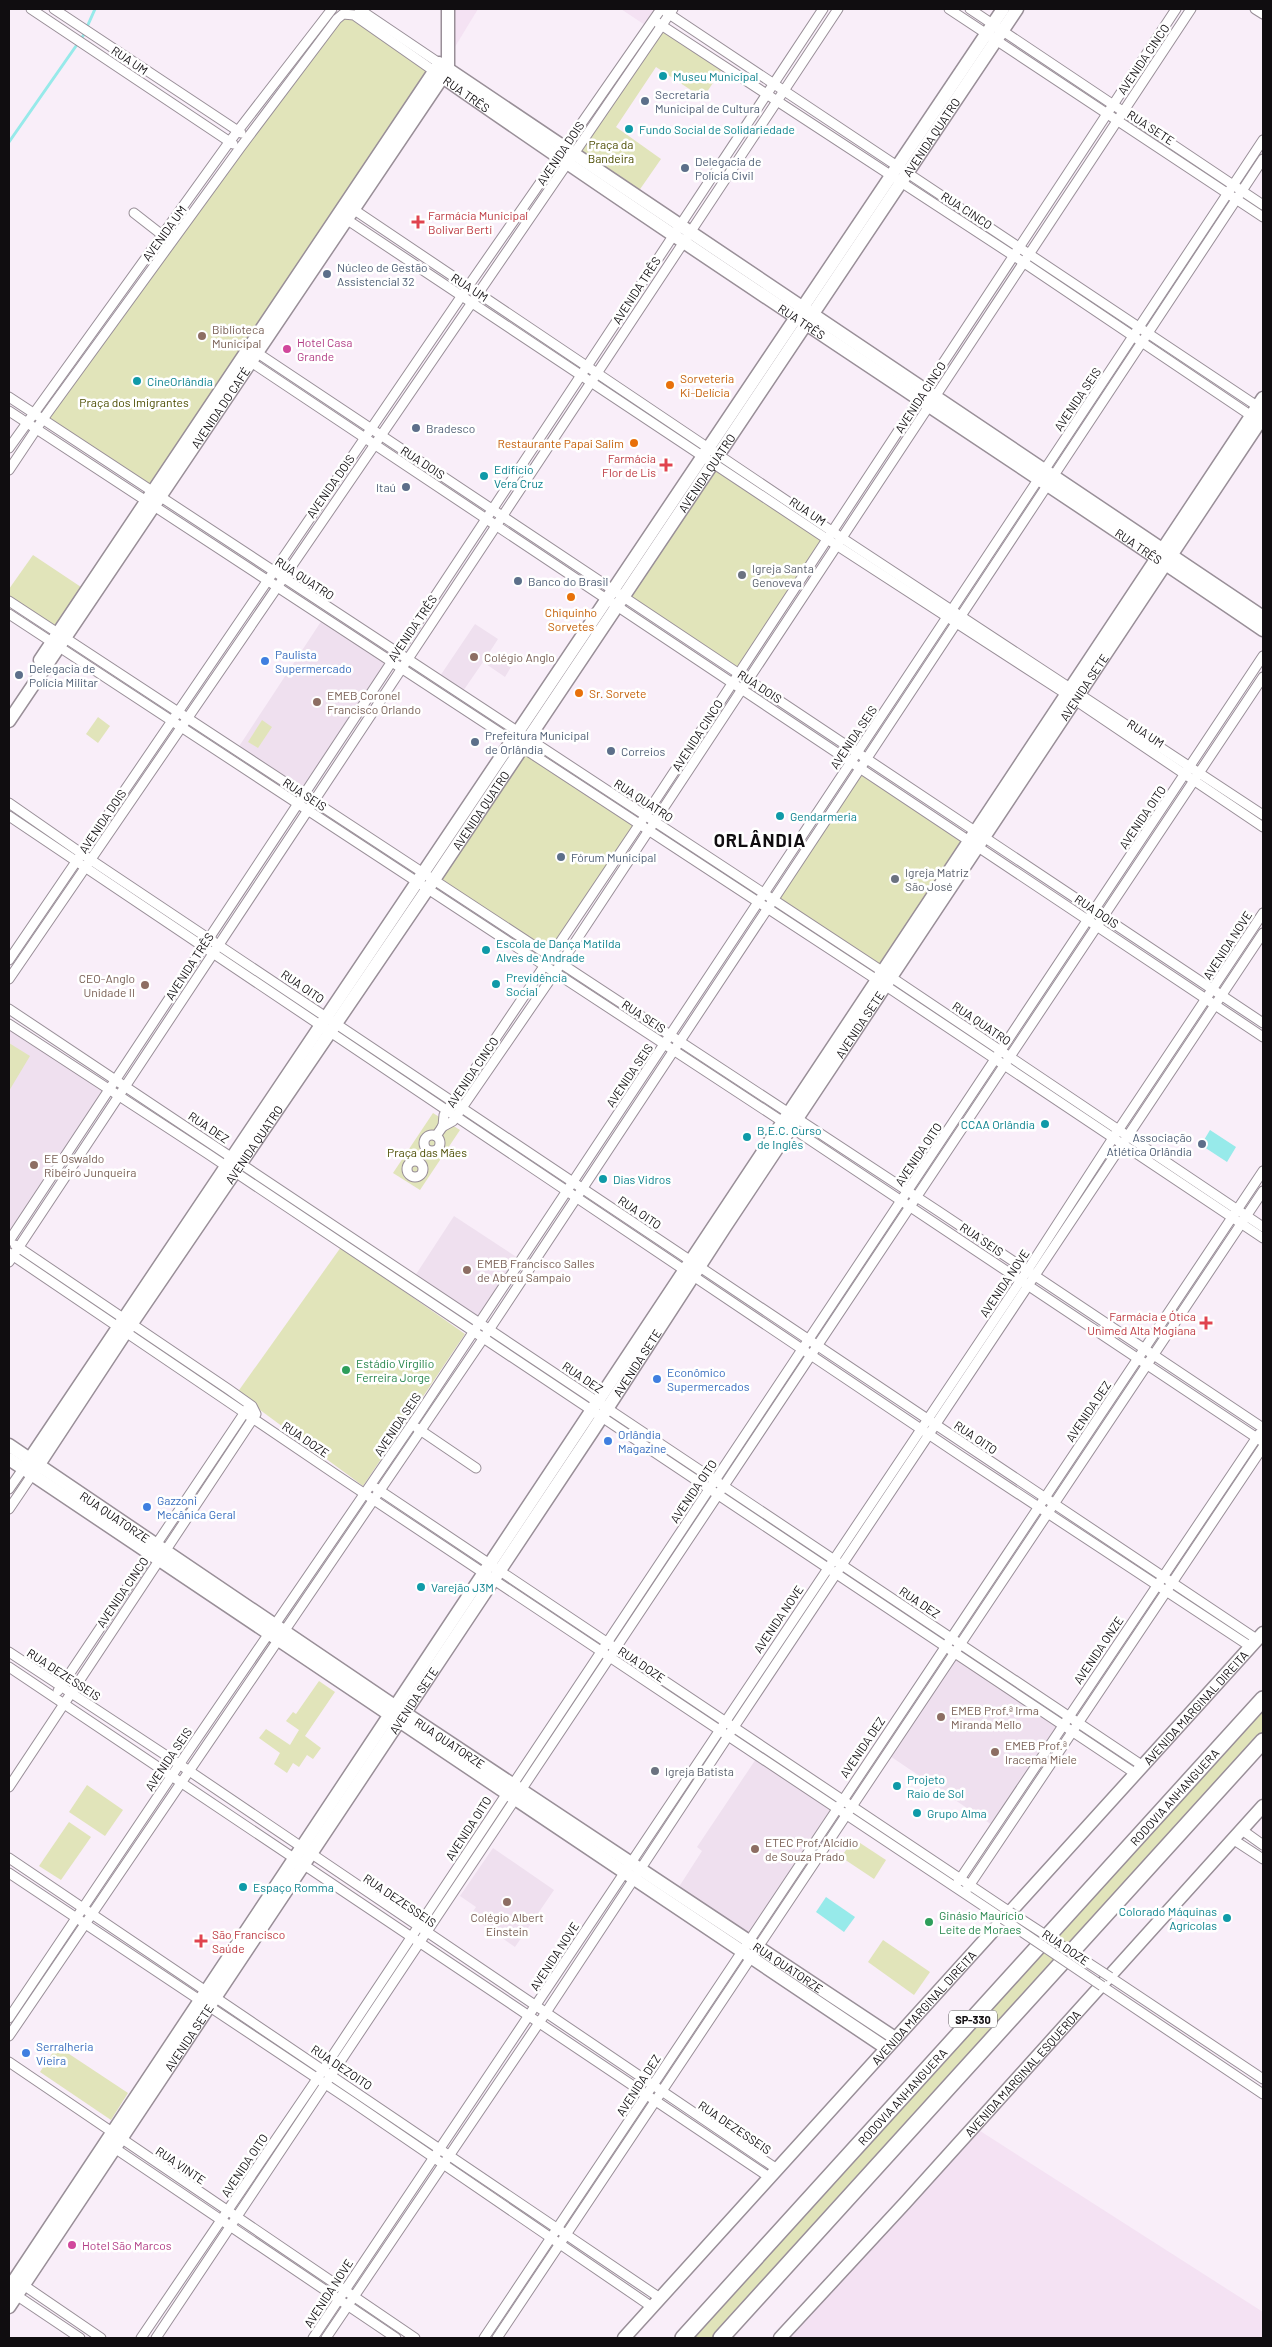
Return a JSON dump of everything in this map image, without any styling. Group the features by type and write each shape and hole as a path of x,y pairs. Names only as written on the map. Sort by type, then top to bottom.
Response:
{"highway":[{"name":"RODOVIA ANHANGUERA","path":"683,2338 1263,1699"},
{"name":"SP-330","path":"721,2338 1263,1742"}],"street":[{"name":"RUA UM","path":"31,9 240,148"},
{"name":"RUA UM","path":"54,9 247,138"},
{"name":"AVENIDA UM","path":"9,448 230,141 332,9"},
{"name":"RUA TRÊS","path":"359,9 441,70 566,156 1164,556 1263,617"},
{"name":"AVENIDA DO CAFÉ","path":"9,721 59,640 441,70 448,46 448,9"},
{"name":"AVENIDA TRÊS","path":"10,1257 19,1248 125,1086 209,949 210,938 304,796 496,525 592,381 766,94 823,9"},
{"name":"AVENIDA TRÊS","path":"403,656 486,518 587,366 777,101 838,9"},
{"name":"RUA SETE","path":"949,9 1040,55 1263,205"},
{"name":"RUA SETE","path":"970,9 994,32 1034,65 1263,217"},
{"name":"AVENIDA QUATRO","path":"994,32 1003,9"},
{"name":"AVENIDA QUATRO","path":"9,1509 30,1467 425,882 931,125 994,32 1017,9"},
{"name":"AVENIDA CINCO","path":"442,1127 454,1121 561,964 840,542 1014,256 1176,9"},
{"name":"AVENIDA CINCO","path":"442,1127 443,1117 447,1110 551,958 830,535 1023,263 1191,9"},
{"path":"1255,9 1263,14"},
{"name":"RUA CINCO","path":"666,10 784,90 899,174 942,209 1142,343 1260,414"},
{"name":"AVENIDA DOIS","path":"278,575 374,445 472,304 654,20 666,10"},
{"name":"AVENIDA DOIS","path":"9,979 186,719 364,439 467,288 662,26 666,10"},
{"name":"AVENIDA UM","path":"9,470 43,419 247,138 332,25 343,14"},
{"name":"RUA TRÊS","path":"343,14 350,14 358,18 441,70"},
{"name":"RUA CINCO","path":"654,20 777,101 899,174 948,200 1149,333 1260,414"},
{"path":"1146,54 1156,61"},
{"path":"1034,65 1040,55"},
{"path":"1068,87 1073,78"},
{"name":"AVENIDA SEIS","path":"9,2018 179,1764 374,1500 421,1431 960,619 1134,336 1263,140"},
{"path":"1178,160 1184,152"},
{"name":"AVENIDA SEIS","path":"9,2036 182,1781 366,1494 949,613 1149,333 1263,159"},
{"path":"942,209 948,200"},
{"name":"RUA UM","path":"346,212 587,366 710,454 840,542 960,619 1188,771 1263,815"},
{"name":"RUA UM","path":"346,212 472,304 581,375 710,454"},
{"path":"134,213 172,242"},
{"path":"974,230 980,221"},
{"path":"1181,264 1190,270"},
{"path":"1070,294 1076,285"},
{"name":"RUA DOIS","path":"251,355 371,430 502,516 732,683 861,769 1094,911 1263,1023"},
{"name":"RUA DOIS","path":"251,355 364,439 496,525 748,680 868,759 1088,920 1263,1037"},
{"name":"RUA QUATRO","path":"9,397 43,419 272,584 397,664 655,822 774,901 1004,1066 1122,1144 1235,1214 1263,1238"},
{"name":"RUA QUATRO","path":"9,410 36,429 278,575 403,656 638,825 758,904 1002,1051 1128,1136 1235,1214"},
{"name":"AVENIDA SETE","path":"9,2307 14,2288 493,1572 1072,694 1260,414"},
{"name":"RUA TRÊS","path":"1164,556 1263,630"},
{"name":"AVENIDA DOIS","path":"9,960 172,722 272,584"},
{"name":"RUA SEIS","path":"9,601 59,640 172,722 307,810 561,964 670,1036 902,1201 1260,1440"},
{"name":"RUA SEIS","path":"9,614 59,640 313,801 554,974 673,1050 918,1198 1263,1428"},
{"name":"AVENIDA DO CAFÉ","path":"9,706 59,640"},
{"name":"AVENIDA OITO","path":"156,2338 427,1934 601,1651 1002,1051 1263,656"},
{"name":"AVENIDA TRÊS","path":"9,1241 115,1080 209,949 218,944 313,801 397,664"},
{"name":"AVENIDA OITO","path":"141,2338 411,1937 617,1648 1263,677"},
{"name":"RUA UM","path":"1198,777 1263,827"},
{"name":"RUA OITO","path":"9,803 82,854 88,864 209,949 463,1108 573,1181 803,1350 1047,1514 1166,1592 1257,1640"},
{"name":"RUA OITO","path":"9,816 77,862 88,864 210,938 447,1110 577,1196 809,1340 1257,1640"},
{"name":"AVENIDA NOVE","path":"932,1422 1118,1130 1263,913"},
{"name":"AVENIDA NOVE","path":"326,2338 545,2014 724,1720 827,1569 837,1562 925,1432 1030,1286 1263,933"},
{"name":"RUA DEZ","path":"9,1010 125,1086 233,1165 482,1338 724,1487 1078,1722 1139,1770"},
{"name":"RUA DEZ","path":"9,1024 480,1323 708,1490 1072,1731 1139,1770"},
{"path":"419,1162 428,1150 424,1144 425,1139 431,1135 436,1136 442,1127"},
{"name":"AVENIDA DEZ","path":"484,2338 557,2227 651,2098 661,2092 842,1800 1263,1171"},
{"name":"AVENIDA DEZ","path":"497,2338 568,2234 651,2098 652,2086 846,1815 1263,1191"},
{"name":"RUA QUATRO","path":"1244,1220 1263,1227"},
{"name":"RUA DOZE","path":"9,1241 244,1413"},
{"name":"RUA DOZE","path":"10,1257 125,1325 253,1412 374,1500 608,1642 970,1885 1007,1916"},
{"name":"AVENIDA CINCO","path":"9,1787 71,1694 244,1413 253,1412"},
{"name":"AVENIDA CINCO","path":"54,1697 158,1552 253,1412"},
{"path":"412,1425 476,1468"},
{"name":"AVENIDA ONZE","path":"955,1887 1068,1716 1260,1440 1263,1428"},
{"name":"RUA QUATORZE","path":"9,1445 30,1467 750,1950 886,2048"},
{"name":"AVENIDA ONZE","path":"964,1894 1263,1447"},
{"name":"RUA QUATORZE","path":"9,1460 30,1467"},
{"name":"AVENIDA QUATRO","path":"9,1489 30,1467"},
{"name":"RUA DOZE","path":"372,1485 610,1658 964,1894 1007,1916 1106,1981 1263,2079"},
{"name":"AVENIDA NOVE","path":"313,2338 535,2007 728,1736 835,1574 837,1562"},
{"name":"AVENIDA MARGINAL DIREITA","path":"624,2338 1257,1640"},
{"name":"RUA DEZESSEIS","path":"9,1652 179,1764 411,1937 651,2098 773,2173"},
{"name":"RUA DEZESSEIS","path":"9,1667 172,1775 418,1927 661,2092 773,2173"},
{"name":"AVENIDA MARGINAL ESQUERDA","path":"780,2338 1263,1806"},
{"path":"1238,1835 1263,1845"},
{"path":"1238,1835 1263,1859"},
{"name":"RUA DEZOITO","path":"9,1858 83,1908 317,2078 561,2244 656,2303"},
{"name":"RUA DEZOITO","path":"9,1873 76,1918 323,2070 568,2234 656,2303"},
{"name":"RUA QUATORZE","path":"750,1950 895,2038"},
{"name":"RUA DOZE","path":"1106,1981 1263,2094"},
{"name":"RUA VINTE","path":"9,2062 221,2220 396,2338"},
{"name":"RUA VINTE","path":"113,2140 228,2211 415,2338"},
{"path":"14,2288 80,2338"},
{"path":"14,2288 101,2338"}],"shaded area":[{"path":"451,9 478,9 453,50"},
{"path":"621,9 660,9 648,27"},
{"name":"EMEB Coronel Francisco Orlando","path":"324,617 393,662 304,796 236,751"},
{"name":"Colégio Anglo","path":"475,624 498,639 489,653 511,667 505,677 483,662 461,694 438,679"},
{"name":"EE Oswaldo Ribeiro Junqueira","path":"9,1024 110,1089 9,1241"},
{"name":"EMEB Francisco Salles de Abreu Sampaio","path":"454,1216 521,1260 480,1323 413,1279"},
{"name":"EMEB Prof.ª Iracema Miele","path":"953,1653 1063,1725 995,1827 887,1754"},
{"name":"ETEC Prof. Alcídio de Souza Prado","path":"758,1756 837,1809 748,1942 675,1893 702,1851 697,1847"},
{"name":"Colégio Albert Einstein","path":"493,1848 554,1890 515,1947 470,1916 476,1907 460,1896"},
{"path":"974,2127 1263,2312 1263,2338 780,2338"}],"green space":[{"name":"Praça dos Imigrantes","path":"346,14 432,72 150,486 47,418 188,227 240,149"},
{"name":"Praça da Bandeira","path":"662,26 724,66 703,98 656,67 616,127 661,159 636,195 574,154"},
{"path":"713,463 827,539 738,674 623,596"},
{"path":"33,555 87,591 58,632 9,601 9,589"},
{"path":"98,717 110,726 98,743 86,734"},
{"path":"262,720 272,727 258,748 248,742"},
{"path":"521,747 639,825 551,958 433,881"},
{"path":"861,769 970,840 882,972 774,901"},
{"path":"9,1043 30,1056 9,1091"},
{"name":"Praça das Mães","path":"433,1113 460,1130 420,1190 393,1173"},
{"name":"Estádio Virgilio Ferreira Jorge","path":"341,1247 465,1334 363,1486 237,1393"},
{"path":"319,1681 335,1692 305,1736 321,1748 313,1759 307,1755 299,1767 293,1763 287,1773 274,1764 280,1753 259,1738 266,1729 290,1745 299,1730 286,1721 293,1712 296,1714"},
{"path":"1263,1708 1263,1733 714,2338 691,2338"},
{"path":"87,1785 123,1810 105,1836 69,1812"},
{"path":"69,1822 91,1837 61,1880 39,1866"},
{"path":"854,1839 886,1860 874,1879 841,1857"},
{"path":"883,1940 930,1972 914,1995 868,1962"},
{"path":"57,2046 128,2093 111,2120 40,2072"}],"water":[{"path":"1210,1130 1236,1147 1227,1162 1201,1145"},
{"path":"826,1897 855,1917 844,1932 816,1912"}],"waterway":[{"path":"9,142 83,36 95,9"}],"place":[{"name":"Museu Municipal","path":"663,76"},
{"name":"Secretaria Municipal de Cultura","path":"645,101"},
{"name":"Fundo Social de Solidariedade","path":"629,129"},
{"name":"Delegacia de Polícia Civil","path":"685,168"},
{"name":"Farmácia Municipal Bolivar Berti","path":"418,222"},
{"name":"Núcleo de Gestão Assistencial 32","path":"327,274"},
{"name":"Biblioteca Municipal","path":"202,336"},
{"name":"Hotel Casa Grande","path":"287,349"},
{"name":"CineOrlândia","path":"137,381"},
{"name":"Sorveteria Ki-Delícia","path":"670,385"},
{"name":"Bradesco","path":"416,428"},
{"name":"Restaurante Papai Salim","path":"634,443"},
{"name":"Farmácia Flor de Lis","path":"666,465"},
{"name":"Edifício Vera Cruz","path":"484,476"},
{"name":"Itaú","path":"406,487"},
{"name":"Igreja Santa Genoveva","path":"742,575"},
{"name":"Banco do Brasil","path":"518,581"},
{"name":"Chiquinho Sorvetes","path":"571,597"},
{"name":"Colégio Anglo","path":"474,657"},
{"name":"Paulista Supermercado","path":"265,661"},
{"name":"Delegacia de Polícia Militar","path":"19,675"},
{"name":"Sr. Sorvete","path":"579,693"},
{"name":"EMEB Coronel Francisco Orlando","path":"317,702"},
{"name":"Prefeitura Municipal de Orlândia","path":"475,742"},
{"name":"Correios","path":"611,751"},
{"name":"Gendarmeria","path":"780,816"},
{"name":"Fórum Municipal","path":"561,857"},
{"name":"Igreja Matriz São José","path":"895,879"},
{"name":"Escola de Dança Matilda Alves de Andrade","path":"486,950"},
{"name":"Previdência Social","path":"496,984"},
{"name":"CEO-Anglo Unidade II","path":"145,985"},
{"name":"CCAA Orlândia","path":"1045,1124"},
{"name":"B.E.C. Curso de Inglês","path":"747,1137"},
{"name":"Associação Atlética Orlândia","path":"1202,1144"},
{"name":"EE Oswaldo Ribeiro Junqueira","path":"34,1165"},
{"name":"Dias Vidros","path":"603,1179"},
{"name":"EMEB Francisco Salles de Abreu Sampaio","path":"467,1270"},
{"name":"Farmácia e Ótica Unimed Alta Mogiana","path":"1206,1323"},
{"name":"Estádio Virgilio Ferreira Jorge","path":"346,1370"},
{"name":"Econômico Supermercados","path":"657,1379"},
{"name":"Orlândia Magazine","path":"608,1441"},
{"name":"Gazzoni Mecânica Geral","path":"147,1507"},
{"name":"Varejão J3M","path":"421,1587"},
{"name":"EMEB Prof.ª Irma Miranda Mello","path":"941,1717"},
{"name":"EMEB Prof.ª Iracema Miele","path":"995,1752"},
{"name":"Igreja Batista","path":"655,1771"},
{"name":"Projeto Raio de Sol","path":"897,1786"},
{"name":"Grupo Alma","path":"917,1813"},
{"name":"ETEC Prof. Alcídio de Souza Prado","path":"755,1849"},
{"name":"Espaço Romma","path":"243,1887"},
{"name":"Colégio Albert Einstein","path":"507,1902"},
{"name":"Colorado Máquinas Agrícolas","path":"1227,1918"},
{"name":"Ginásio Maurício Leite de Moraes","path":"929,1922"},
{"name":"São Francisco Saúde","path":"201,1941"},
{"name":"Serralheria Vieira","path":"26,2053"},
{"name":"Hotel São Marcos","path":"72,2245"}],"district":[{"name":"ORLÂNDIA","path":"760,840"}]}
